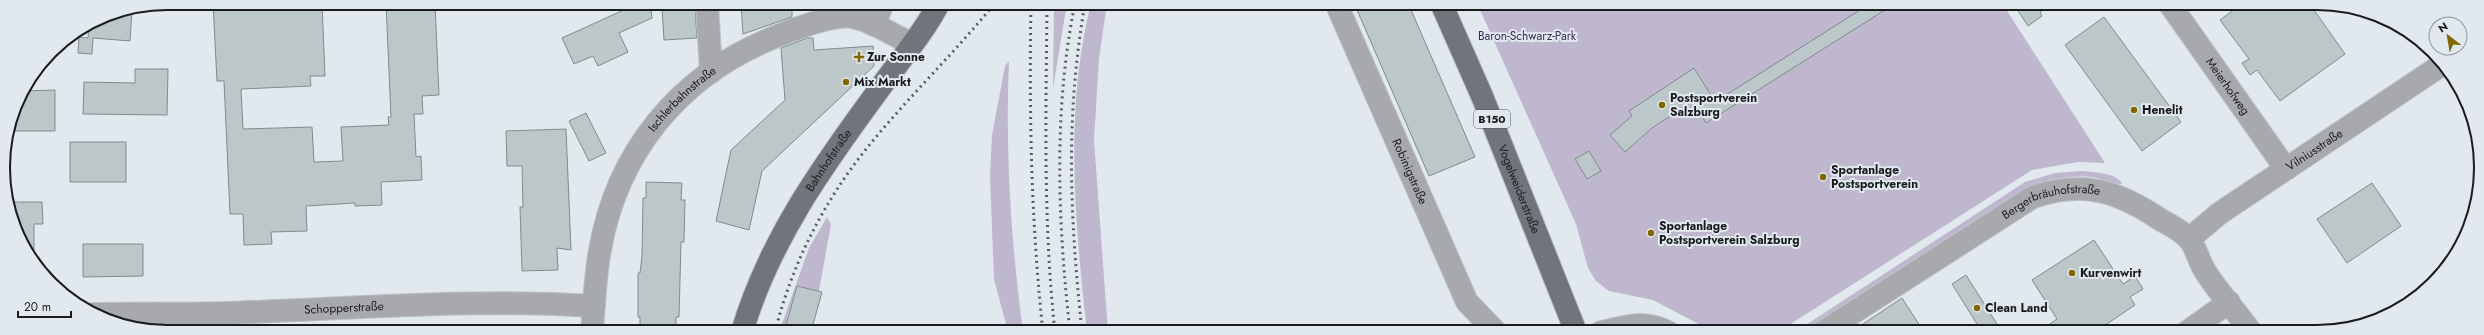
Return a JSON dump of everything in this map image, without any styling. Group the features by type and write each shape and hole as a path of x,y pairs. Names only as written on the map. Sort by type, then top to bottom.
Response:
{"main road":[{"name":"Bahnhofstraße","path":"745,325 769,260 786,226 817,175 912,43 933,10"},
{"name":"Vogelweiderstraße","path":"1444,10 1482,96 1573,325"}],"street":[{"path":"708,10 711,72"},
{"path":"874,25 880,10"},
{"name":"Robinigstraße","path":"1339,10 1467,302 1489,325"},
{"name":"Meierhofweg","path":"2174,10 2286,169"},
{"name":"Ischlerbahnstraße","path":"593,325 600,251 607,218 622,178 648,132 667,109 711,72 740,52 814,23 851,17 874,25 912,43"},
{"name":"Vilniusstraße","path":"2189,239 2220,213 2438,68"},
{"name":"Bergerbräuhofstraße","path":"1834,325 2033,197 2052,190 2072,188 2095,188 2115,195 2142,207 2189,239 2205,272 2246,325"},
{"path":"2197,325 2229,302"},
{"name":"Schopperstraße","path":"109,314 226,313 491,303 542,303 594,306"},
{"path":"1627,325 1634,323 1646,325"}],"green space":[{"path":"1054,10 1066,10 1053,88"},
{"path":"1090,10 1106,10 1099,59 1094,140 1107,325 1086,325 1079,250 1074,167 1077,85"},
{"name":"Baron-Schwarz-Park","path":"1480,10 2007,10 2105,163 2078,162 2032,170 1789,325 1701,325 1653,300 1609,291 1596,281 1588,268 1576,224"},
{"path":"1009,61 1008,129 1010,196 1015,264 1022,325 1006,325 994,279 990,177 992,135 1005,66"},
{"path":"2083,171 2099,173 2116,177 2122,184 2091,177 2074,177 2049,181 2025,189 1818,325 1806,325 2025,182 2055,173"},
{"path":"827,217 831,224 819,291 797,286 786,325 782,325 809,248"}],"building":[{"path":"213,10 322,10 325,76 310,76 311,86 241,89 243,129 312,127 314,162 343,161 341,127 389,125 388,117 391,117 386,10 435,10 439,95 422,96 423,114 414,114 416,157 421,156 422,180 381,182 382,205 355,206 355,203 306,206 307,231 271,232 272,244 244,245 243,214 230,214 224,81 217,81"},
{"path":"624,10 651,10 652,18 619,33 628,52 598,66 593,56 574,64 562,38"},
{"path":"662,10 695,10 697,38 664,40"},
{"path":"741,10 792,10 792,17 743,34"},
{"path":"1357,10 1411,10 1475,157 1429,176"},
{"path":"1860,10 1885,10 1706,123 1693,101 1652,128 1625,152 1610,135 1632,116 1629,111 1694,68 1715,102"},
{"path":"2018,10 2043,10 2040,12 2042,16 2028,26"},
{"path":"2234,10 2314,10 2345,54 2280,101 2257,70 2250,75 2242,63 2249,59 2220,20"},
{"path":"132,14 130,41 93,38 92,54 78,53 79,38 88,38 89,31 98,26"},
{"path":"2104,17 2181,122 2142,151 2065,45"},
{"path":"807,38 813,38 814,50 873,46 874,66 762,171 749,230 716,221 731,150 785,100 781,48"},
{"path":"135,69 168,69 167,115 83,114 84,82 135,83"},
{"path":"55,90 55,131 14,131 18,117 30,91"},
{"path":"586,113 606,153 589,161 569,121"},
{"path":"566,129 571,250 557,248 558,270 522,271 520,207 523,207 522,166 507,166 506,131"},
{"path":"70,142 126,142 126,182 70,182"},
{"path":"1589,151 1601,171 1587,179 1575,159"},
{"path":"646,182 682,183 681,200 685,200 684,242 681,242 679,317 676,317 676,325 640,325 640,317 638,317 638,273 640,273 642,256 643,198 646,198"},
{"path":"2372,183 2401,226 2347,263 2317,219"},
{"path":"14,202 42,202 43,224 34,224 34,250 22,228"},
{"path":"2094,240 2123,284 2135,276 2143,289 2130,297 2135,305 2105,325 2048,325 2057,319 2032,280"},
{"path":"83,244 143,244 143,276 83,277"},
{"name":"Clean Land","path":"1966,275 1998,325 1978,325 1952,284"},
{"path":"797,286 822,292 813,325 786,325"},
{"path":"1902,298 1919,325 1862,325"}],"railway":[{"path":"777,325 799,261 821,215 848,173 879,134 989,10"},
{"path":"1031,10 1030,85 1033,209 1042,325"},
{"path":"1047,10 1046,168 1051,291 1054,325"},
{"path":"1069,325 1063,250 1060,167 1063,85 1074,10"},
{"path":"1081,325 1072,208 1072,127 1074,87 1084,10"}],"place":[{"name":"Zur Sonne","path":"859,57"},
{"name":"Mix Markt","path":"846,82"},
{"name":"Postsportverein Salzburg","path":"1662,105"},
{"name":"Henelit","path":"2134,110"},
{"name":"Sportanlage Postsportverein","path":"1823,177"},
{"name":"Sportanlage Postsportverein Salzburg","path":"1651,233"},
{"name":"Kurvenwirt","path":"2072,273"},
{"name":"Clean Land","path":"1977,308"}]}
